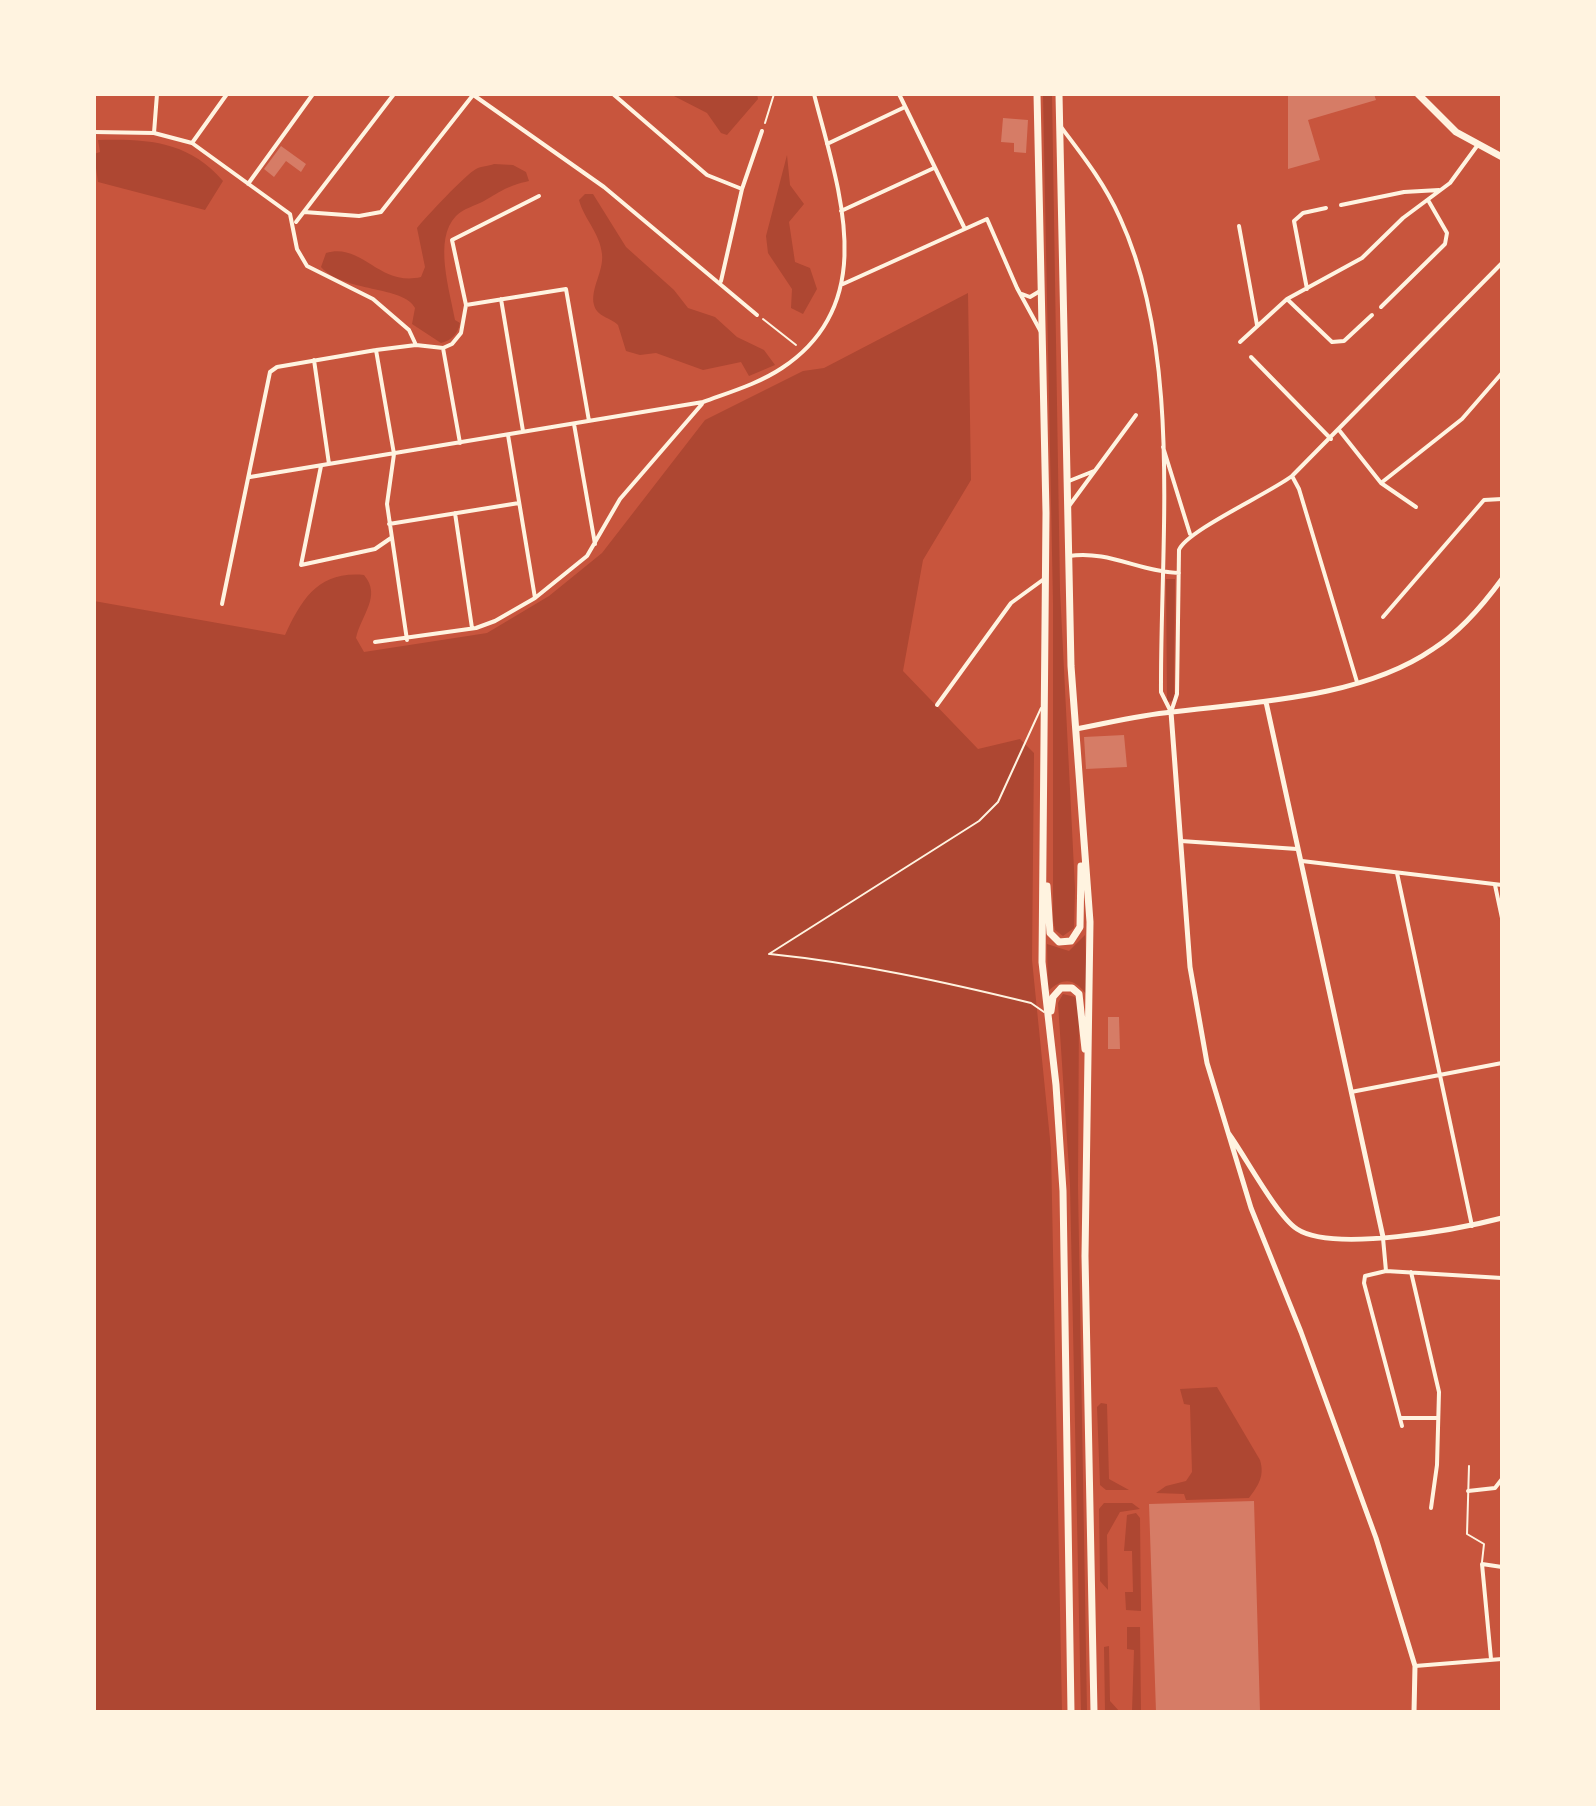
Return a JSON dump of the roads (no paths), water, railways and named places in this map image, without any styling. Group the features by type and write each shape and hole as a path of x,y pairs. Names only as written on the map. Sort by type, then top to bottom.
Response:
{"main road":[{"path":"1037,94 1046,577 1042,962 1056,1085"},
{"path":"1059,94 1067,556 1075,729 1091,951 1086,1071"},
{"path":"1418,94 1447,125 1477,146 1501,155"},
{"path":"1045,820 1048,929 1055,940 1063,943 1074,939 1080,927 1081,827"},
{"path":"1071,1712 1063,1191 1051,1004 1055,993 1064,986 1075,990 1082,1001 1086,1071 1085,1256 1094,1712"}],"street":[{"path":"154,133 157,94"},
{"path":"192,143 227,94"},
{"path":"248,184 313,94"},
{"path":"295,224 394,94"},
{"path":"304,212 359,216 381,212 472,94 604,187 721,281 757,315"},
{"path":"613,94 707,175 742,189"},
{"path":"250,477 703,402 765,378 803,351 833,315 843,284 846,249 841,211 814,94"},
{"path":"899,94 964,227"},
{"path":"827,144 905,107"},
{"path":"1059,125 1105,188 1140,272 1159,378 1161,692 1171,712"},
{"path":"721,281 742,189 762,131"},
{"path":"94,132 154,133 192,143 288,212 295,224 295,242 307,266 373,299 409,330 416,345"},
{"path":"1240,342 1287,299 1362,258 1403,218 1441,191 1477,146"},
{"path":"841,211 934,168"},
{"path":"1341,205 1404,192 1441,191"},
{"path":"222,604 270,372 277,367 376,350 416,345 443,348 459,338 466,305 452,240 539,196"},
{"path":"1381,307 1445,244 1447,233 1428,200"},
{"path":"1307,289 1294,221 1303,213 1326,208"},
{"path":"843,284 964,227 983,219 990,220 1017,288 1041,332"},
{"path":"1239,226 1257,325"},
{"path":"1414,1712 1415,1666 1376,1538 1301,1332 1251,1208 1207,1063 1197,1009 1179,840 1171,712 1177,694 1180,545 1190,534 1238,511 1292,476 1502,263"},
{"path":"466,305 560,288 568,293 589,421"},
{"path":"1017,288 1030,297 1040,291"},
{"path":"501,299 523,432"},
{"path":"1287,299 1332,342 1344,341 1372,315"},
{"path":"443,348 460,443"},
{"path":"376,350 394,454 387,493 389,524 407,640"},
{"path":"1251,357 1331,439"},
{"path":"314,360 329,464"},
{"path":"1381,483 1462,419 1502,373"},
{"path":"375,642 407,640 472,628 495,621 535,598 595,546 620,499 703,402"},
{"path":"1066,508 1136,415"},
{"path":"574,424 595,546"},
{"path":"1339,430 1381,483 1416,507"},
{"path":"508,435 535,598"},
{"path":"1161,441 1190,534"},
{"path":"321,466 301,565 375,549 391,538"},
{"path":"1066,481 1096,469"},
{"path":"1292,476 1299,489 1357,682"},
{"path":"1383,617 1484,500 1502,499"},
{"path":"389,524 519,503"},
{"path":"455,513 472,628"},
{"path":"1067,556 1111,556 1161,572 1179,573"},
{"path":"937,705 1011,603 1046,577"},
{"path":"1075,729 1171,712 1266,702 1357,682 1434,649 1478,609 1502,579"},
{"path":"1266,702 1383,1237 1386,1271"},
{"path":"1179,840 1297,849"},
{"path":"1299,861 1502,885"},
{"path":"1397,873 1472,1226"},
{"path":"1495,884 1502,918"},
{"path":"1349,1092 1502,1063"},
{"path":"1226,1130 1298,1230 1334,1238 1383,1237 1472,1226 1502,1218"},
{"path":"1402,1426 1364,1283 1365,1276 1386,1271 1502,1278"},
{"path":"1411,1272 1435,1367 1438,1418 1431,1508"},
{"path":"1400,1418 1438,1418"},
{"path":"1468,1491 1495,1488 1502,1479 1502,1468"},
{"path":"1491,1659 1482,1564 1502,1567"},
{"path":"1415,1666 1502,1659"}],"lane":[{"path":"1045,700 998,802 979,821 769,954 826,960 925,979 1031,1003 1047,1013"},
{"path":"1469,1466 1467,1534 1484,1544 1482,1564"}]}
